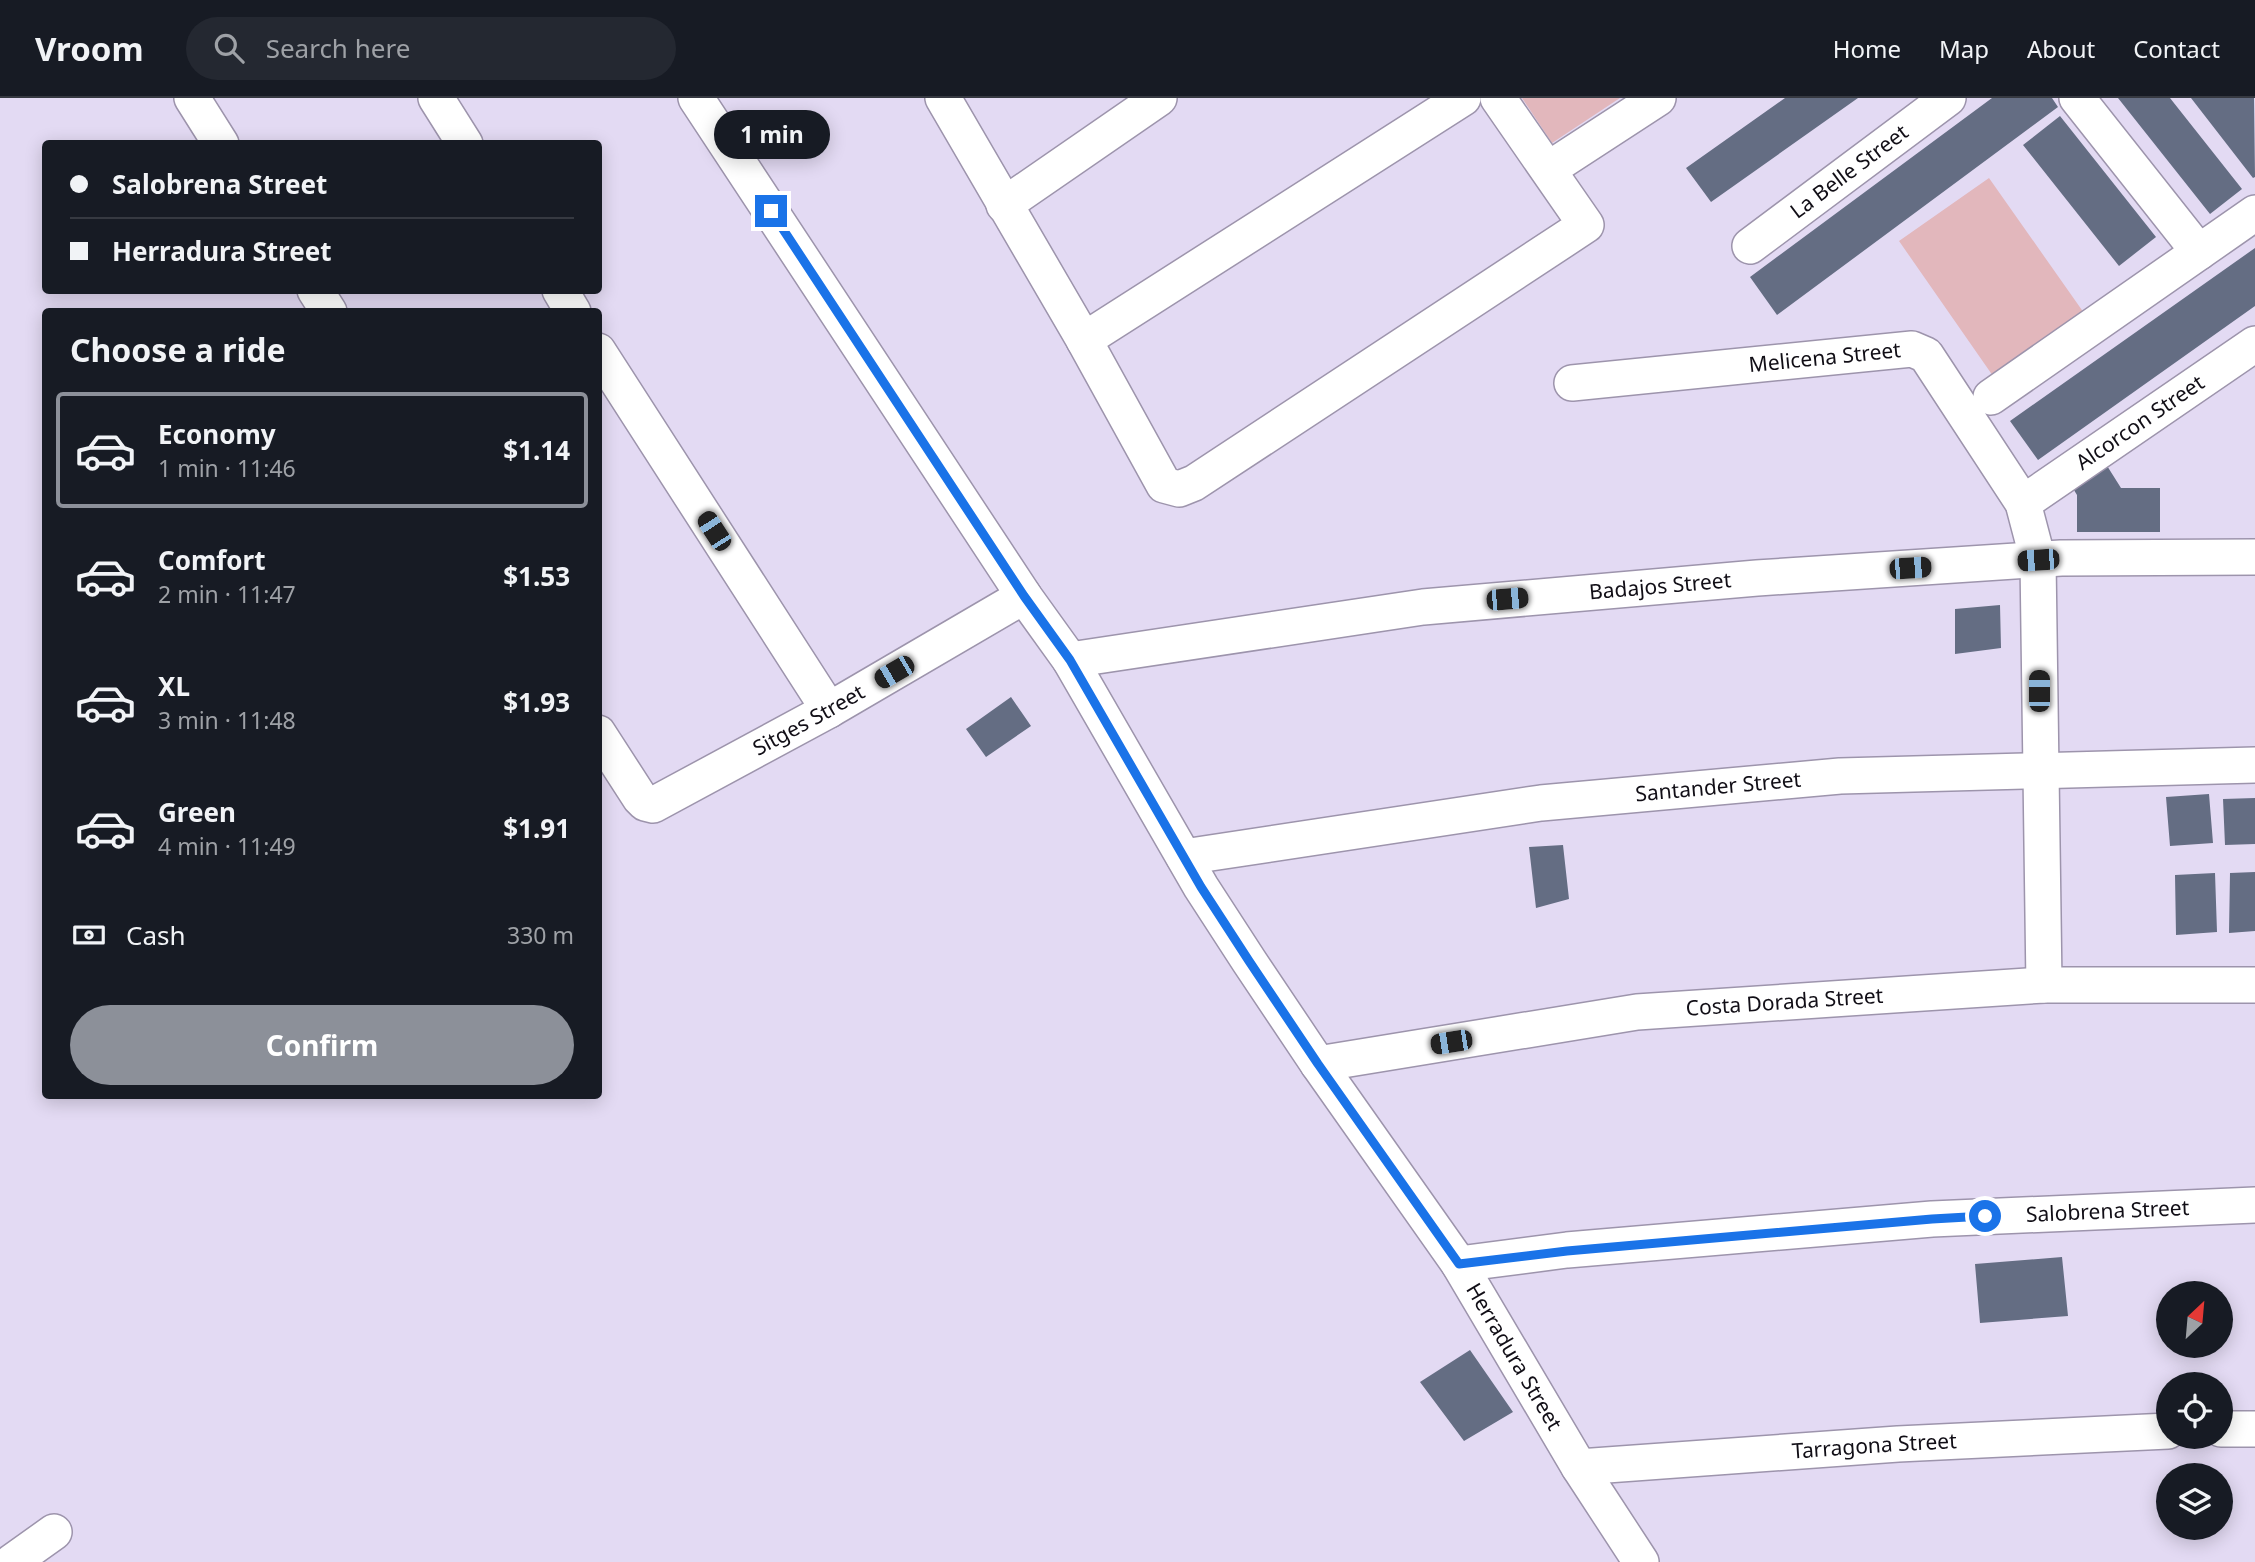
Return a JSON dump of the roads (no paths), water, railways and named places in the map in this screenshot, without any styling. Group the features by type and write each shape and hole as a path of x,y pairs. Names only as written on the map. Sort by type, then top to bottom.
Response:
{"street":[{"path":"192,98 218,140"},
{"path":"436,98 463,140"},
{"name":"Herradura Street","path":"696,98 1024,596 1070,660 1208,898 1318,1064 1459,1264 1579,1467 1641,1562"},
{"path":"943,98 1084,340 1164,485 1179,489 1194,483 1586,225 1498,98"},
{"path":"1004,205 1159,98"},
{"path":"1084,340 1463,98"},
{"path":"1549,169 1658,98"},
{"name":"La Belle Street","path":"1750,246 1948,98"},
{"path":"2077,98 2199,252"},
{"path":"1991,397 2255,213"},
{"name":"Alcorcon Street","path":"2024,503 2255,344"},
{"name":"Melicena Street","path":"1572,383 1912,349 1926,355 2024,503 2038,560 2043,985"},
{"path":"602,357 829,710"},
{"name":"Badajos Street","path":"1070,660 1423,607 1757,578 2038,560 2255,557"},
{"name":"Sitges Street","path":"602,739 645,803 653,805 829,710 1024,596"},
{"name":"Santander Street","path":"1184,857 1541,803 1840,776 2255,765"},
{"name":"Costa Dorada Street","path":"1318,1064 1637,1012 2043,985 2255,985"},
{"name":"Salobrena Street","path":"1459,1264 1567,1251 1932,1219 2255,1205"},
{"path":"2233,1429 2255,1429"},
{"name":"Tarragona Street","path":"1579,1467 1898,1444 2156,1432"},
{"path":"12,1562 54,1532"}]}
